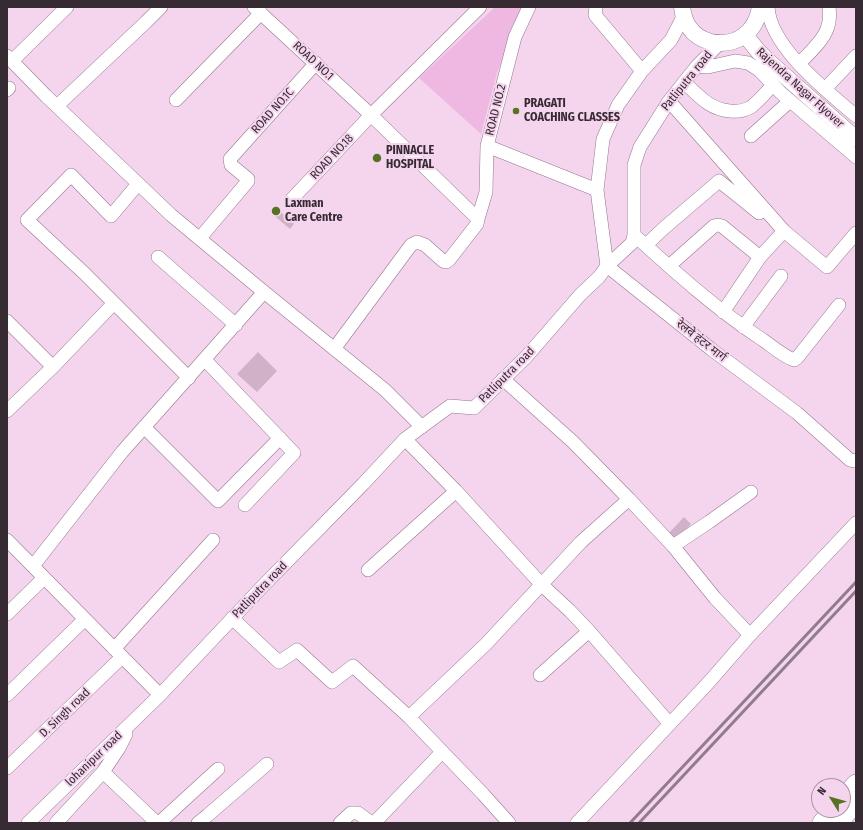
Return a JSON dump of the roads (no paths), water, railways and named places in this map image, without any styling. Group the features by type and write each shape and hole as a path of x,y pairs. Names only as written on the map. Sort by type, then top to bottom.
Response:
{"highway":[{"path":"838,823 856,802"}],"main road":[{"path":"682,12 689,28 697,36 707,41 719,44 732,42 748,32 756,22 760,7"},
{"name":"Rajendra Nagar Flyover","path":"748,32 856,139"},
{"name":"Rajendra Nagar Flyover","path":"772,57 856,129"}],"street":[{"path":"67,7 9,58 171,215 385,390 422,427"},
{"path":"57,106 161,7"},
{"path":"371,115 480,7"},
{"name":"ROAD NO.2","path":"529,7 515,37 487,146 596,190"},
{"path":"596,7 595,16 642,71"},
{"path":"768,7 768,14 776,34 799,64 856,116"},
{"path":"799,64 824,36 828,29 830,17 829,7"},
{"path":"176,100 258,10"},
{"name":"ROAD NO.1","path":"258,10 371,115 478,219"},
{"path":"607,266 596,190 603,139 618,105 642,71 671,40 682,12"},
{"path":"719,44 719,57 722,64"},
{"name":"Patliputra road","path":"160,695 265,583 363,484 405,439 450,406 474,408 527,356 580,295 599,278 607,266 632,243 634,235 634,165 640,147 669,101 698,66 719,44"},
{"path":"825,89 856,56"},
{"path":"698,66 708,67 735,61 748,63 759,70 790,101 856,158"},
{"name":"ROAD NO.1C","path":"200,238 248,182 248,179 232,165 230,159 316,63"},
{"path":"684,82 710,106 718,109 739,112 752,106 773,85"},
{"path":"669,101 784,231 827,267 854,238"},
{"path":"751,136 790,101"},
{"name":"ROAD NO.18","path":"292,199 371,115"},
{"path":"334,349 411,245 417,242 425,244 442,261 446,262 477,224 486,192 487,146"},
{"path":"138,184 111,216 71,175 27,220 114,302 189,378"},
{"path":"646,245 719,181 769,222"},
{"path":"668,266 716,225 722,226 760,257"},
{"path":"724,312 760,257 784,231"},
{"path":"634,235 668,266 743,327 794,360 839,305"},
{"path":"158,257 236,325"},
{"name":"रेलवे हंटर मार्ग","path":"607,266 711,349 797,412 850,460 856,461"},
{"path":"743,327 781,276"},
{"path":"33,566 122,452 264,292"},
{"path":"7,411 53,367 114,302"},
{"path":"7,321 53,367"},
{"path":"205,360 294,453 245,505"},
{"path":"503,379 573,442 629,499 673,546 715,598 750,635"},
{"path":"144,427 218,501 280,438"},
{"path":"405,439 456,491 542,585 589,631 670,724"},
{"path":"368,570 456,491"},
{"path":"673,546 751,492"},
{"path":"409,717 486,644 581,542 629,499"},
{"path":"577,823 709,682 750,635 856,523"},
{"path":"7,540 160,695"},
{"name":"D. Singh road","path":"7,768 118,653 213,540"},
{"path":"7,614 44,578"},
{"path":"232,618 279,662 297,650 332,682 353,666 409,717 509,823"},
{"path":"7,695 85,619"},
{"path":"540,675 589,631"},
{"name":"lohanipur road","path":"28,823 160,695"},
{"path":"56,823 103,772 119,748 130,724"},
{"path":"340,823 351,813 358,813 370,822 375,822 442,752"},
{"path":"198,823 267,764"},
{"path":"103,772 158,823 218,769"}],"railway":[{"path":"630,823 856,582"},
{"path":"639,823 856,591"}],"place":[{"name":"PRAGATI COACHING CLASSES","path":"516,111"},
{"name":"PINNACLE HOSPITAL","path":"377,158"},
{"name":"Laxman Care Centre","path":"276,211"}]}
